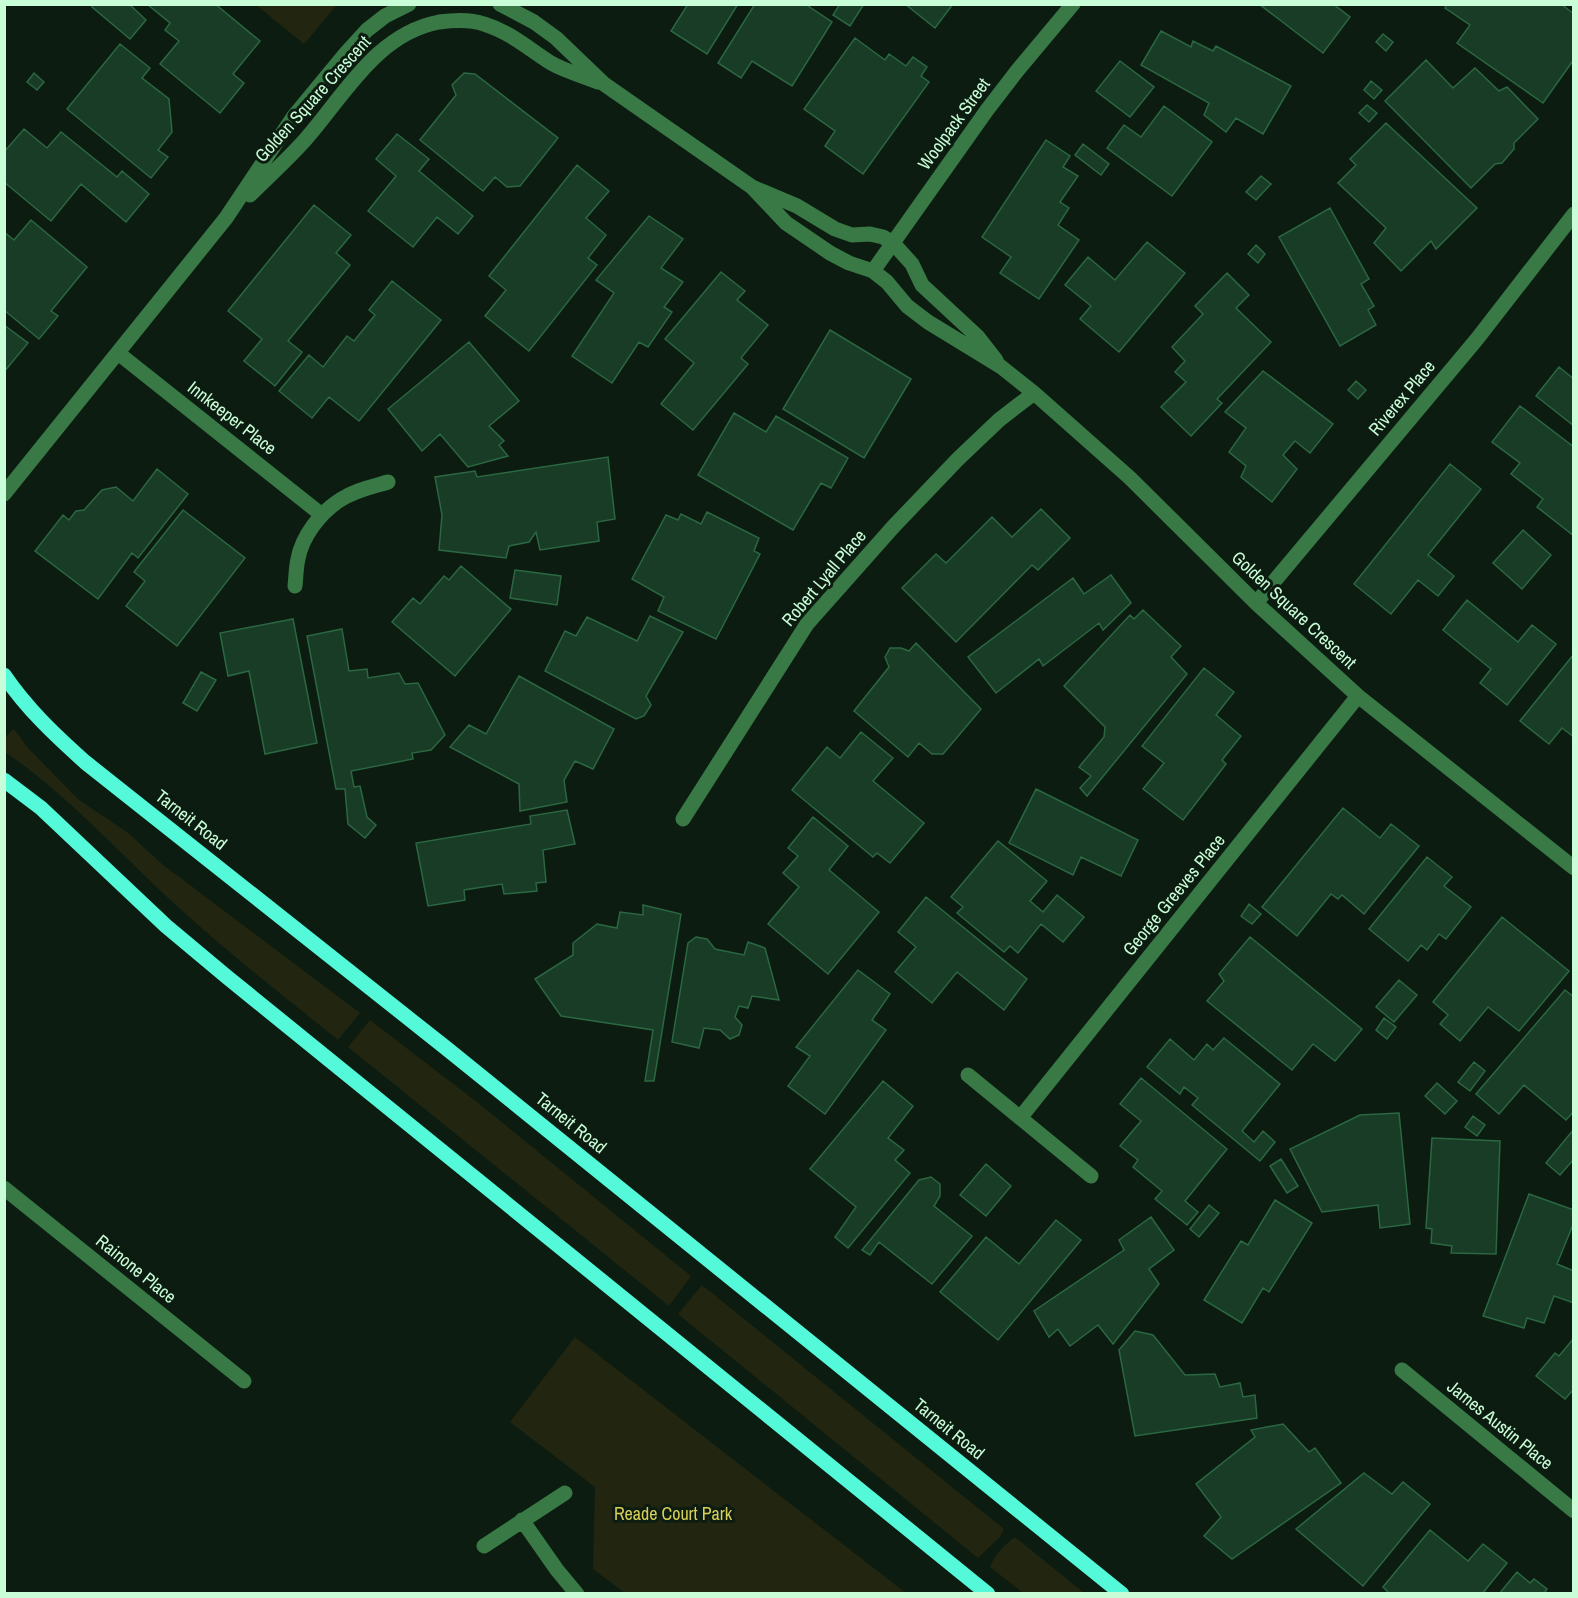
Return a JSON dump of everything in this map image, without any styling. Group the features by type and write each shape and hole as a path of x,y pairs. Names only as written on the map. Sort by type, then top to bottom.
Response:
{"main road":[{"name":"Tarneit Road","path":"4,675 21,699 56,736 85,762 437,1041 1122,1593"},
{"path":"4,780 41,808 166,926 227,977 988,1593"}],"street":[{"name":"Golden Square Crescent","path":"4,494 226,218 294,116 346,53 367,30 385,16 409,4"},
{"name":"Golden Square Crescent","path":"500,4 534,22 556,38 604,84 752,187 786,223 849,263 873,271 887,282 907,306 928,322 1000,366 1034,393 1130,478 1256,603 1358,696 1574,868"},
{"name":"Woolpack Street","path":"873,271 993,102 1073,4"},
{"name":"Golden Square Crescent","path":"226,218 304,141 366,65 407,32 455,20 482,23 506,33 554,64 604,84"},
{"name":"Golden Square Crescent","path":"752,187 797,206 835,229 852,235 870,234 883,237 893,243 912,264 922,285 978,337 1000,366"},
{"name":"Riverex Place","path":"1256,603 1477,339 1574,214"},
{"name":"Innkeeper Place","path":"118,353 322,515"},
{"name":"Robert Lyall Place","path":"683,819 807,624 893,527 958,459 999,420 1034,393"},
{"path":"295,586 298,557 307,535 322,515 340,500 360,490 388,482"},
{"name":"George Greeves Place","path":"1020,1118 1358,696"},
{"path":"968,1075 1091,1176"},
{"name":"Rainone Place","path":"4,1188 244,1380"},
{"name":"James Austin Place","path":"1402,1370 1574,1511"},
{"path":"484,1546 565,1492"},
{"path":"522,1520 557,1570 577,1593"}],"green space":[{"path":"256,5 337,5 304,44"},
{"path":"14,729 28,748 79,800 127,832 162,864 360,1013 338,1040 216,941 73,806 5,752 5,737"},
{"path":"370,1020 482,1106 691,1276 669,1306 348,1047"},
{"path":"702,1285 1004,1529 1000,1537 978,1558 678,1314"},
{"name":"Reade Court Park","path":"575,1337 906,1593 625,1593 593,1569 595,1487 510,1422"},
{"path":"1015,1537 1084,1593 1023,1593 990,1567 1000,1550"}],"building":[{"path":"93,4 129,4 146,20 130,39 92,7"},
{"path":"147,4 215,4 260,41 233,74 244,83 220,113 160,64 179,41 165,30 170,23"},
{"path":"688,4 738,4 707,54 671,31"},
{"path":"755,4 805,4 832,22 792,86 752,61 741,78 718,63"},
{"path":"840,4 864,4 850,26 833,15"},
{"path":"905,4 953,4 935,28"},
{"path":"1259,4 1333,4 1350,17 1323,53"},
{"path":"1447,4 1561,4 1574,14 1574,64 1572,62 1543,103 1457,43 1470,25 1445,8"},
{"path":"1161,31 1191,47 1193,41 1213,51 1216,46 1291,86 1263,134 1236,118 1226,132 1204,115 1209,103 1141,65"},
{"path":"1383,34 1393,42 1386,51 1376,42"},
{"path":"855,38 885,60 889,54 906,66 913,57 927,67 921,76 929,82 863,174 825,146 835,131 804,109"},
{"path":"120,44 150,68 142,78 169,99 172,132 158,150 168,157 151,178 67,109"},
{"path":"1426,60 1453,88 1475,68 1499,91 1507,87 1538,119 1514,143 1514,149 1502,163 1495,164 1471,188 1385,101"},
{"path":"1120,61 1154,87 1130,117 1096,91"},
{"path":"34,73 44,82 37,90 27,82"},
{"path":"464,73 475,74 558,138 520,186 507,187 495,177 483,191 420,140 456,95 452,85"},
{"path":"1371,81 1382,90 1374,99 1364,90"},
{"path":"1367,105 1377,113 1369,122 1359,113"},
{"path":"1164,106 1212,142 1172,196 1107,148 1124,125 1141,137"},
{"path":"1386,123 1477,208 1436,249 1431,241 1401,271 1374,243 1386,228 1338,183 1356,165 1350,159"},
{"path":"24,129 47,148 61,132 117,177 122,171 149,194 126,222 81,184 51,221 4,182 4,152"},
{"path":"397,134 429,159 419,171 473,216 458,234 437,217 413,247 368,211 396,176 376,159"},
{"path":"1046,140 1070,156 1063,167 1078,176 1060,202 1069,208 1058,225 1079,240 1039,299 1000,273 1011,257 982,237"},
{"path":"1083,144 1109,164 1101,175 1075,155"},
{"path":"577,165 609,191 586,218 606,235 588,258 597,265 529,351 485,316 506,290 489,276"},
{"path":"1261,176 1271,184 1256,200 1246,192"},
{"path":"314,205 351,235 336,253 350,265 288,341 302,352 275,386 244,361 262,339 228,311"},
{"path":"1330,208 1369,279 1361,284 1374,306 1368,310 1376,325 1340,346 1279,237"},
{"path":"649,216 683,239 661,268 683,282 664,307 672,312 648,347 639,342 612,383 572,356 614,293 596,280"},
{"path":"31,220 87,267 51,311 58,316 39,339 4,310 4,232 14,240"},
{"path":"1147,242 1185,273 1119,352 1080,319 1091,306 1065,285 1088,257 1115,280"},
{"path":"1256,245 1265,254 1258,263 1248,254"},
{"path":"721,272 745,291 737,300 768,325 741,358 748,364 693,430 661,404 694,363 665,339"},
{"path":"1227,273 1249,295 1236,308 1271,342 1217,399 1222,403 1191,436 1161,407 1186,382 1175,372 1185,361 1172,347 1203,314 1195,306"},
{"path":"392,281 441,320 359,421 329,397 312,418 279,391 309,355 323,367 347,336 354,341 375,315 369,310"},
{"path":"4,325 28,343 4,372"},
{"path":"830,330 911,379 864,458 783,409"},
{"path":"469,342 519,401 489,426 504,441 499,445 508,456 468,467 440,434 422,451 388,409"},
{"path":"1559,367 1574,379 1574,426 1536,396"},
{"path":"1263,371 1333,424 1310,453 1295,441 1283,455 1297,469 1272,502 1241,477 1246,466 1229,452 1246,428 1225,412"},
{"path":"1356,381 1366,390 1358,399 1348,390"},
{"path":"1520,406 1574,447 1574,536 1537,507 1543,499 1511,474 1520,463 1492,442"},
{"path":"734,413 766,432 776,416 848,458 831,488 821,483 793,530 698,475"},
{"path":"608,457 615,519 597,522 599,541 540,550 536,532 529,542 509,546 506,558 439,550 442,515 435,477 475,471 477,477"},
{"path":"1450,464 1481,489 1428,555 1454,576 1438,596 1418,580 1391,614 1354,584"},
{"path":"157,469 188,494 138,558 132,553 98,599 35,551 63,515 69,520 76,511 84,510 102,490 116,487 133,501"},
{"path":"1041,509 1070,538 1038,570 1032,565 956,642 902,588 936,554 946,563 992,517 1012,537"},
{"path":"183,510 245,558 177,646 126,606 145,581 134,572"},
{"path":"707,512 759,538 754,551 760,554 716,639 658,611 664,597 632,579 666,515 678,520 681,514 701,524"},
{"path":"1523,530 1551,555 1522,589 1493,563"},
{"path":"461,566 511,609 455,676 392,622 413,598 420,604 444,576 449,580"},
{"path":"515,570 561,576 557,605 510,598"},
{"path":"1111,575 1131,603 1103,630 1099,623 1043,666 1039,659 996,693 968,657 1073,578 1084,594"},
{"path":"1467,600 1518,642 1532,625 1556,644 1507,705 1480,683 1491,669 1443,630"},
{"path":"1143,610 1181,646 1171,657 1187,674 1087,796 1080,788 1091,776 1079,767 1104,737 1105,727 1064,686 1130,615 1134,619"},
{"path":"650,616 683,632 646,696 651,705 644,716 636,719 545,671 565,631 576,636 587,617 637,641"},
{"path":"293,619 317,743 265,754 249,671 228,676 220,633"},
{"path":"342,629 349,671 367,669 368,678 399,673 405,684 418,683 445,735 431,750 412,753 413,759 351,771 354,787 360,786 367,817 376,825 365,838 348,824 345,789 336,789 307,636"},
{"path":"916,643 981,709 943,754 932,754 919,743 908,757 854,711 889,667 885,657 890,648 909,651"},
{"path":"1574,654 1574,737 1562,728 1549,744 1520,721"},
{"path":"1204,668 1234,692 1216,715 1241,736 1222,760 1226,764 1183,820 1143,789 1164,763 1142,746"},
{"path":"201,672 216,680 197,711 183,703"},
{"path":"519,676 614,729 593,769 575,761 564,780 567,802 520,811 519,784 450,747 469,725 486,734"},
{"path":"861,732 893,758 873,781 924,823 890,863 877,853 873,857 792,790 827,747 840,758"},
{"path":"1036,789 1138,840 1121,876 1081,857 1073,875 1009,843"},
{"path":"1343,808 1380,838 1391,824 1419,846 1364,914 1342,895 1338,899 1331,894 1297,936 1262,907"},
{"path":"567,810 575,844 543,850 546,882 536,883 537,891 504,894 502,884 464,890 465,900 428,906 416,843 531,824 530,816"},
{"path":"813,817 848,846 829,870 879,912 828,974 768,924 799,887 783,873 798,856 788,848"},
{"path":"998,841 1047,881 1030,901 1043,912 1057,895 1084,917 1063,942 1041,924 1018,953 1010,946 1004,952 957,913 963,907 951,897"},
{"path":"1427,857 1452,877 1444,886 1471,907 1446,939 1439,934 1427,950 1421,945 1408,961 1369,929"},
{"path":"926,897 1027,979 1004,1010 957,972 932,1003 895,972 916,947 898,932"},
{"path":"1249,904 1261,914 1252,924 1241,916"},
{"path":"643,905 681,914 654,1081 645,1081 653,1030 561,1016 535,979 573,955 573,943 597,924 617,928 620,912 643,915"},
{"path":"1502,917 1569,971 1519,1031 1488,1007 1460,1041 1440,1024 1448,1015 1433,1002"},
{"path":"696,937 707,939 715,949 744,955 748,942 765,948 779,1000 752,996 748,1008 739,1006 735,1017 742,1025 739,1035 730,1039 720,1030 704,1028 699,1048 672,1042 688,943"},
{"path":"1250,937 1362,1029 1335,1061 1313,1044 1292,1070 1207,1001 1224,981 1219,974"},
{"path":"858,970 890,994 872,1020 886,1030 825,1114 788,1086 810,1056 796,1047"},
{"path":"1399,980 1417,995 1394,1022 1376,1007"},
{"path":"1565,990 1574,997 1574,1111 1566,1120 1524,1085 1499,1114 1476,1094"},
{"path":"1384,1018 1396,1027 1387,1039 1376,1030"},
{"path":"1224,1038 1280,1084 1242,1131 1254,1142 1263,1131 1275,1142 1260,1161 1192,1105 1198,1098 1184,1087 1180,1094 1147,1067 1170,1039 1194,1060 1207,1044 1213,1050"},
{"path":"1474,1062 1485,1071 1470,1091 1458,1082"},
{"path":"1141,1078 1227,1149 1185,1201 1198,1212 1187,1225 1155,1199 1162,1191 1133,1167 1138,1160 1120,1146 1141,1121 1120,1104"},
{"path":"883,1081 913,1106 888,1138 904,1150 895,1160 910,1173 848,1248 835,1237 856,1207 810,1169"},
{"path":"1437,1083 1457,1101 1445,1114 1425,1096"},
{"path":"1399,1113 1410,1224 1380,1228 1378,1205 1322,1212 1290,1149 1360,1115"},
{"path":"1473,1116 1485,1125 1477,1136 1465,1127"},
{"path":"1574,1129 1574,1159 1560,1175 1546,1163"},
{"path":"1432,1138 1500,1141 1496,1254 1451,1253 1452,1246 1431,1243 1432,1229 1426,1228"},
{"path":"1281,1159 1298,1186 1287,1193 1270,1166"},
{"path":"986,1164 1011,1186 986,1216 960,1195"},
{"path":"931,1177 940,1184 940,1196 934,1206 972,1236 932,1284 879,1242 870,1255 862,1250 919,1180"},
{"path":"1529,1194 1574,1210 1574,1222 1557,1264 1574,1271 1574,1303 1554,1296 1544,1323 1527,1318 1524,1328 1483,1316"},
{"path":"1275,1200 1312,1223 1269,1292 1263,1288 1242,1323 1204,1300 1241,1241 1248,1245"},
{"path":"1209,1205 1219,1213 1199,1237 1190,1229"},
{"path":"1151,1217 1174,1250 1149,1269 1159,1284 1113,1344 1098,1325 1070,1346 1058,1329 1049,1337 1034,1311 1124,1250 1119,1240"},
{"path":"1056,1220 1081,1240 998,1340 940,1292 986,1237 1019,1264"},
{"path":"1135,1331 1153,1335 1185,1375 1215,1374 1220,1387 1240,1383 1243,1397 1255,1395 1257,1418 1135,1436 1119,1350"},
{"path":"1574,1338 1574,1389 1565,1399 1536,1376 1555,1353 1559,1356"},
{"path":"1283,1424 1309,1452 1315,1448 1341,1483 1232,1559 1204,1536 1221,1517 1196,1484 1255,1437 1251,1430"},
{"path":"1364,1473 1392,1494 1403,1482 1430,1504 1363,1586 1296,1529"},
{"path":"1430,1530 1468,1561 1483,1544 1507,1563 1482,1594 1390,1594 1383,1587"},
{"path":"1517,1572 1530,1583 1534,1579 1547,1589 1544,1594 1499,1594"}]}
